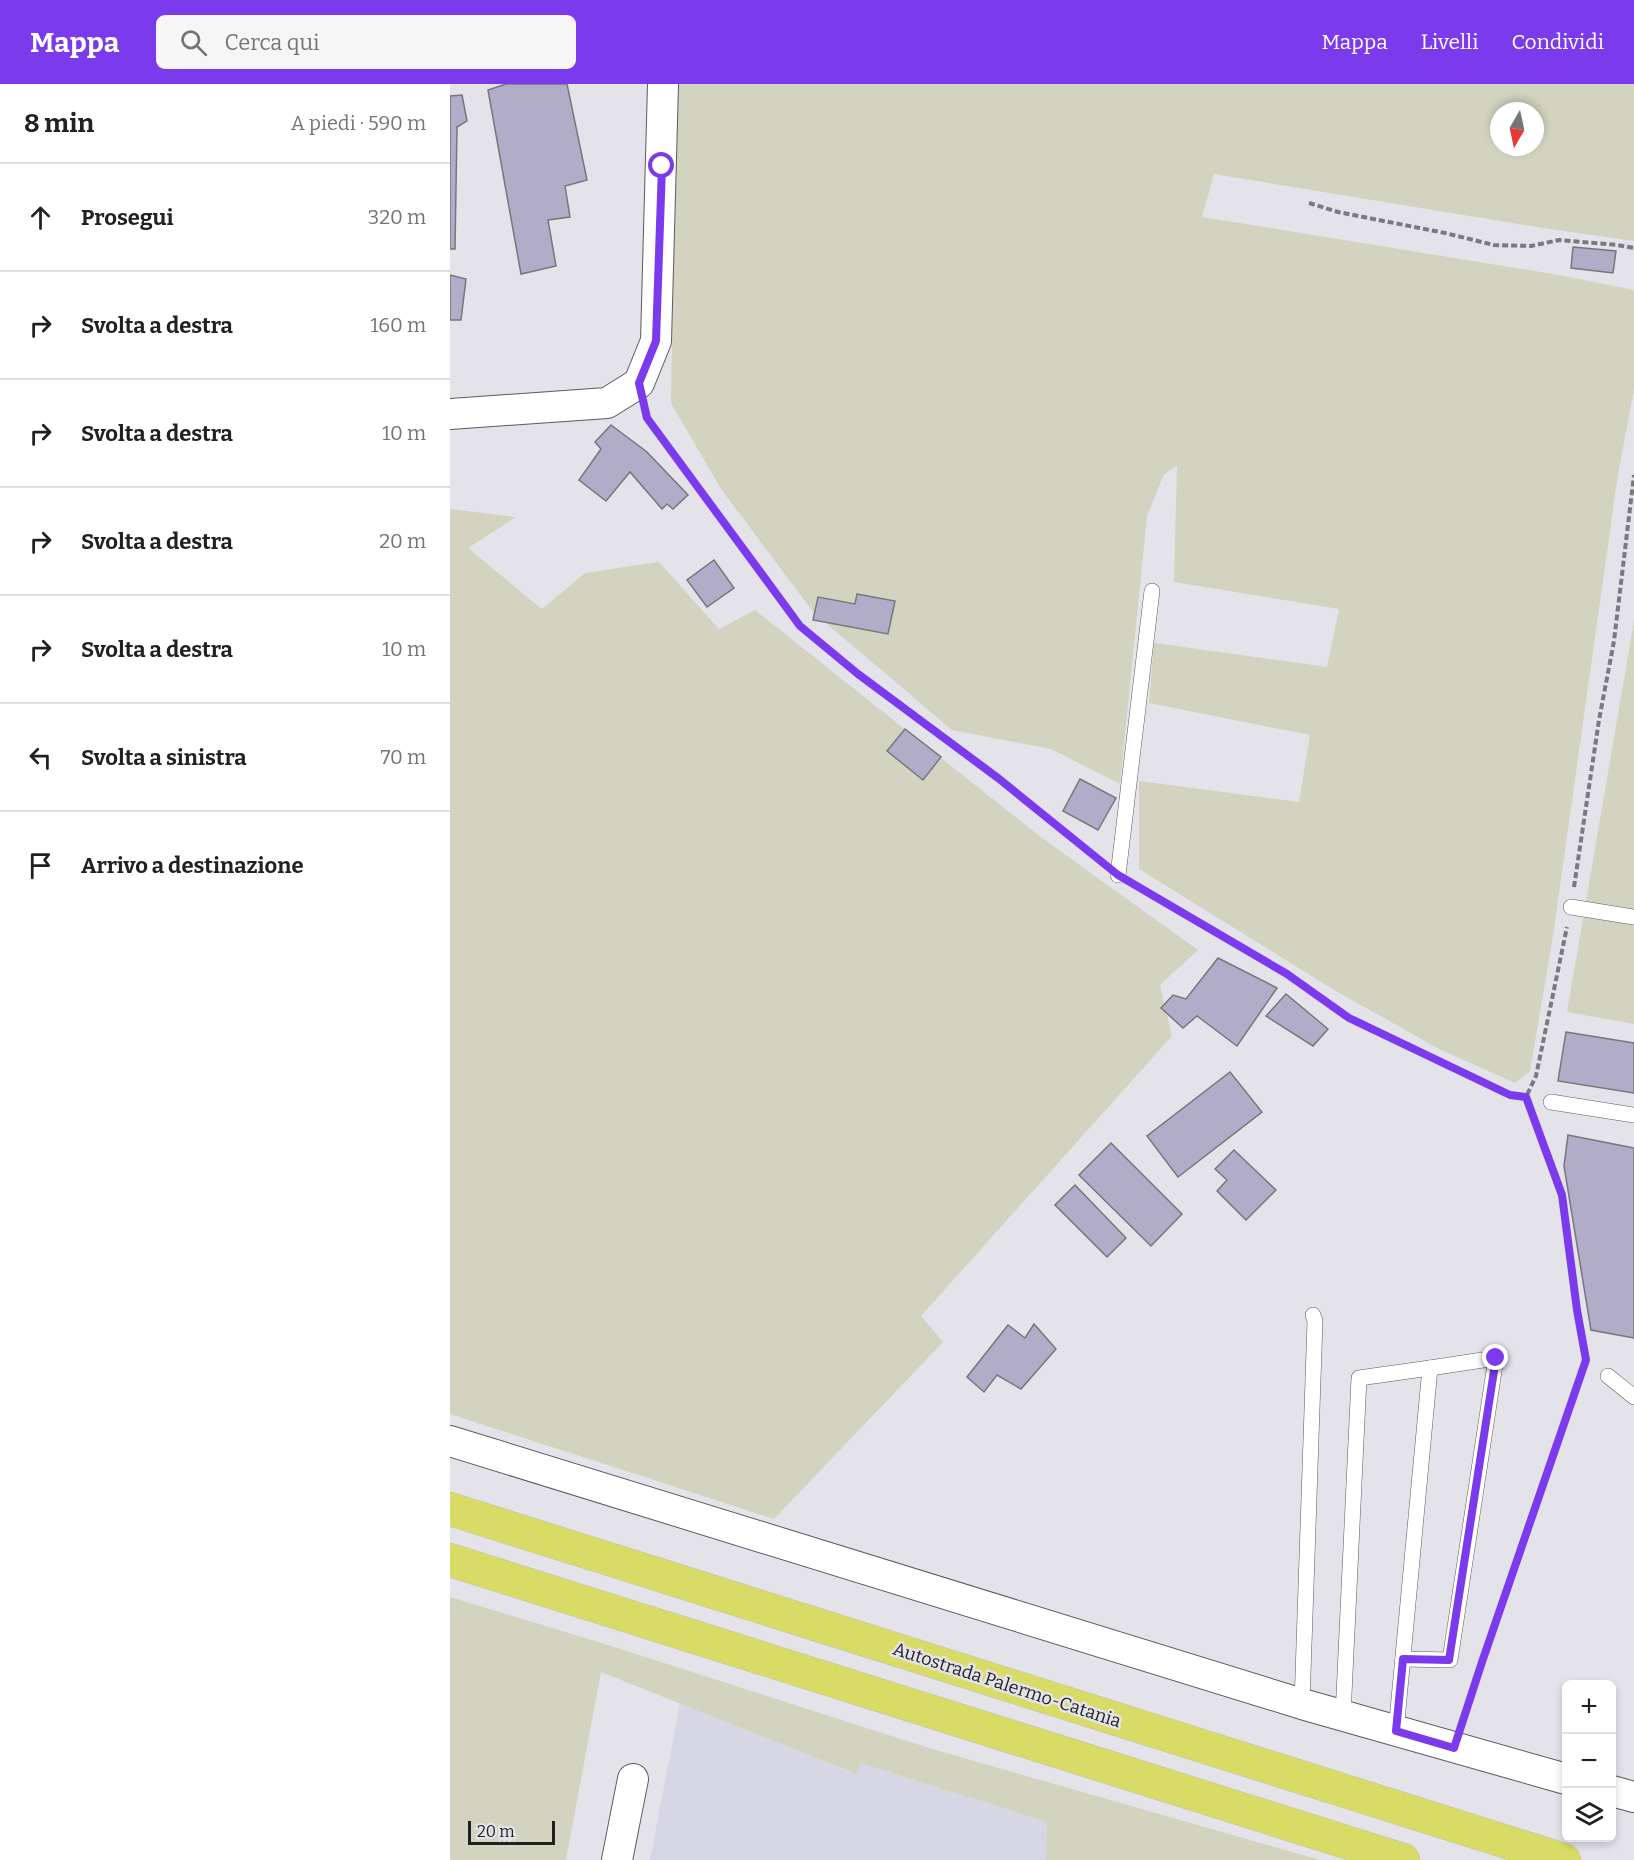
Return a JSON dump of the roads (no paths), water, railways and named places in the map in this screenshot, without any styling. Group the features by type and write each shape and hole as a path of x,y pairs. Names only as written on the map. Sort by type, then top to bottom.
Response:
{"highway":[{"name":"Autostrada Palermo-Catania","path":"450,1509 1564,1860"},
{"path":"450,1560 1403,1860"}],"street":[{"path":"450,414 607,403 639,383 656,341 663,84"},
{"path":"450,1441 1302,1704 1562,1778"},
{"path":"617,1860 633,1779"},
{"path":"1616,1792 1634,1797"}],"lane":[{"path":"1118,875 1152,591"},
{"path":"1571,907 1634,917"},
{"path":"1551,1102 1634,1115"},
{"path":"1302,1704 1315,1333 1313,1316"},
{"path":"1343,1716 1359,1378 1496,1358 1449,1660 1403,1659"},
{"path":"1396,1731 1430,1368"},
{"path":"1608,1376 1634,1397"}]}
